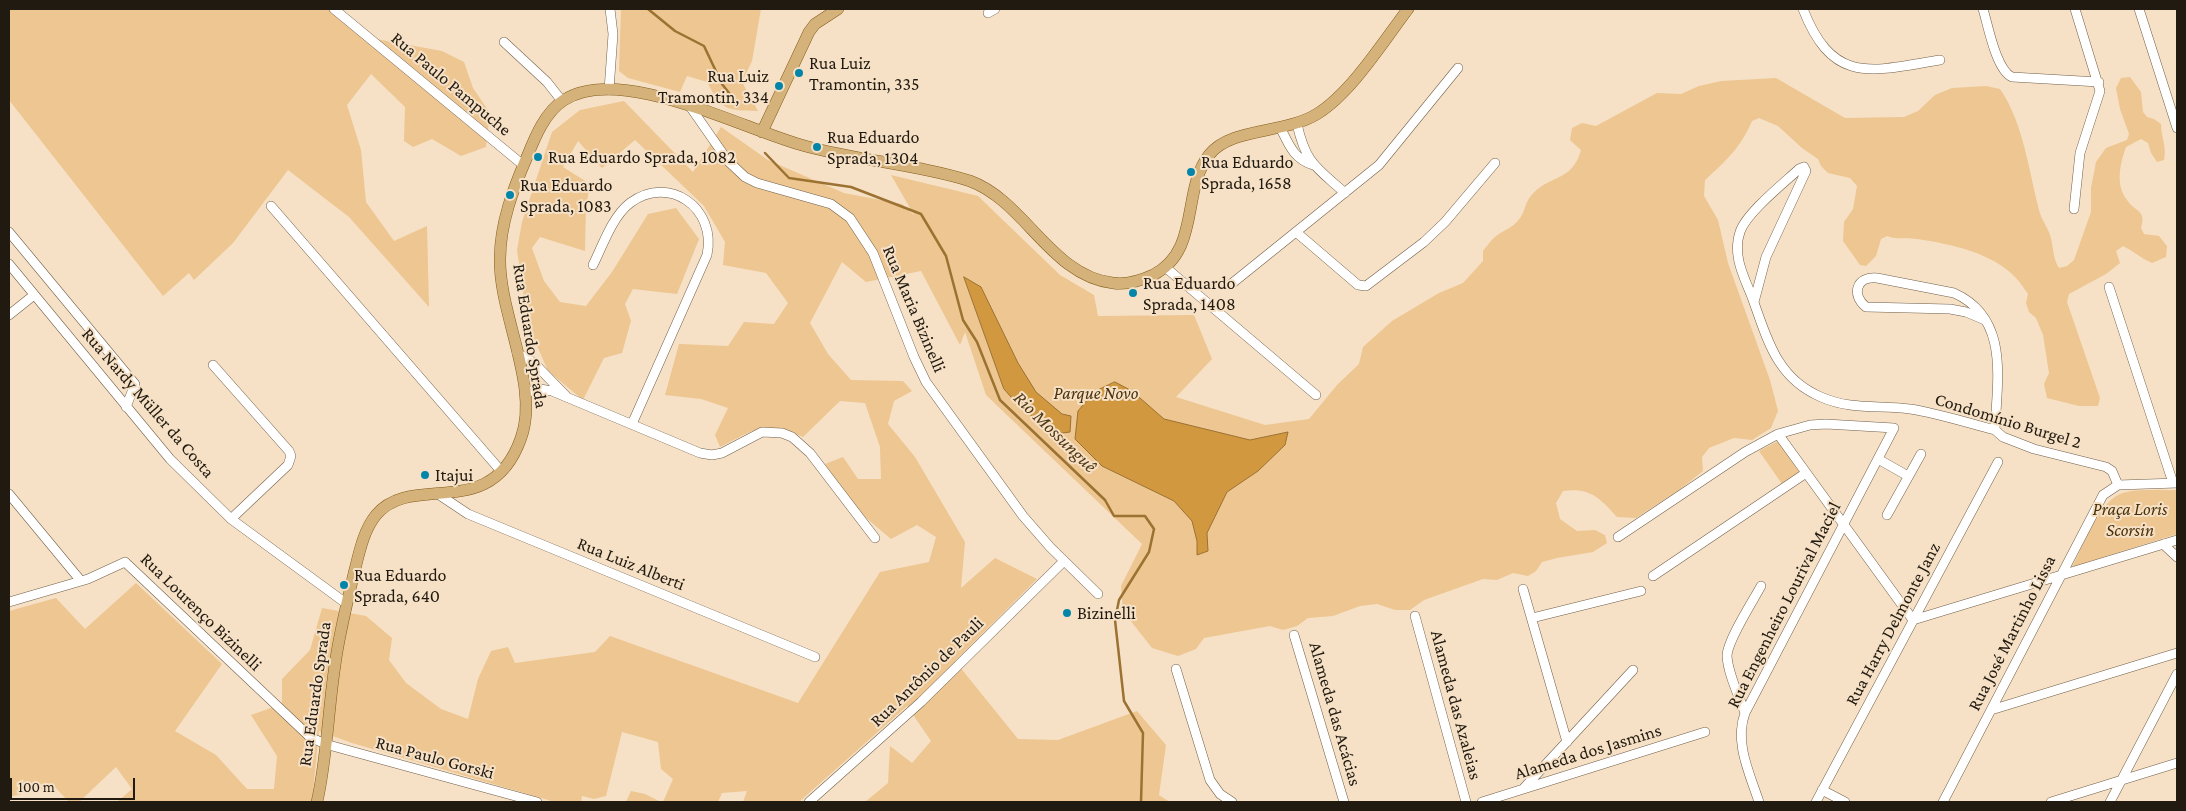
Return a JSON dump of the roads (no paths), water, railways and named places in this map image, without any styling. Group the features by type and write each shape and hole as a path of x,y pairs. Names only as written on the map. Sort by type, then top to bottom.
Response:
{"main road":[{"path":"762,132 809,32 815,24 838,9"},
{"path":"562,101 588,92 609,90 652,95 689,104 804,146 956,176 982,185 1003,200 1062,258 1081,272 1102,281 1122,284 1136,282 1165,267 1182,244 1199,175 1207,157 1218,146 1232,139 1297,124 1318,114 1339,96 1408,9"},
{"name":"Rua Eduardo Sprada","path":"316,802 335,663 347,604 363,542 374,518 391,502 411,497 473,489 492,479 515,453 523,433 527,411 525,393 503,291 500,259 504,226 523,165 542,126 562,101"}],"street":[{"name":"Rua Paulo Pampuche","path":"334,9 523,165"},
{"path":"609,90 613,34 610,9"},
{"path":"1804,9 1815,36 1822,46 1831,55 1850,66 1874,70 1940,60"},
{"path":"1983,9 2000,63 2006,74 2012,77 2099,82"},
{"path":"2074,210 2080,153 2099,100 2099,82 2075,9"},
{"path":"2139,9 2177,128"},
{"path":"504,42 547,82 562,101"},
{"path":"1230,285 1345,194 1386,158 1458,68"},
{"name":"Rua Maria Bizinelli","path":"689,104 732,165 745,177 757,184 831,204 850,218 874,253 914,357 926,382 1023,516 1064,561 1098,594"},
{"path":"1297,124 1302,146 1313,165 1345,194"},
{"path":"1281,129 1295,155 1313,165"},
{"path":"1296,232 1358,285 1366,286 1424,242 1445,222 1495,163"},
{"name":"Condomínio Burgel 2","path":"1754,302 1766,257 1806,171 1804,167 1799,169 1766,199 1747,220 1740,232 1737,244 1739,263 1766,338 1781,366 1798,383 1820,397 1857,406 1915,410 1995,430 2003,437 2034,449 2106,466 2112,471 2118,485"},
{"path":"592,264 616,218 631,202 641,197 664,193 679,196 690,202 705,220 709,234 707,255 632,424"},
{"path":"271,206 501,471"},
{"path":"9,232 135,384 126,407"},
{"name":"Rua Nardy Müller da Costa","path":"9,264 170,459 231,519 347,604"},
{"path":"1165,267 1316,395"},
{"path":"1985,320 1966,312 1950,309 1866,307 1857,297 1857,291 1860,284 1871,277 1944,291 1963,298 1972,304 1985,320 1992,334 1997,355 1995,430"},
{"path":"2109,287 2175,483 2118,485"},
{"path":"9,315 34,295"},
{"path":"517,353 534,363 566,396"},
{"path":"213,364 289,451 291,456 288,466 231,519"},
{"path":"525,393 540,389 566,396 700,453 712,455 762,432 782,433 792,437 810,453 875,538"},
{"name":"Rua Engenheiro Lourival Maciel","path":"1759,802 1741,745 1741,727 1745,713 1894,428 1826,424 1810,425 1778,434"},
{"path":"1618,537 1754,446 1778,434 1913,620 2177,540"},
{"path":"1887,515 1921,454"},
{"path":"1878,459 1908,476"},
{"name":"Rua Harry Delmonte Janz","path":"1816,802 1998,462"},
{"path":"1652,576 1806,473"},
{"name":"Rua José Martinho Lissa","path":"1942,802 2100,500 2108,491 2118,485"},
{"path":"9,494 81,581"},
{"name":"Rua Luiz Alberti","path":"438,494 468,514 815,657"},
{"path":"2163,544 2177,557"},
{"name":"Rua Antônio de Pauli","path":"809,802 921,702 1064,561"},
{"name":"Rua Lourenço Bizinelli","path":"9,602 81,581 122,563 129,564 301,730 310,737 325,744"},
{"path":"1745,713 1728,664 1727,653 1761,586"},
{"path":"1523,589 1567,742"},
{"path":"1532,618 1641,592"},
{"name":"Alameda das Azaleias","path":"1415,616 1466,802"},
{"name":"Alameda das Acácias","path":"1294,635 1344,802"},
{"path":"1991,710 2177,653"},
{"path":"1176,669 1210,780 1220,794 1232,802"},
{"path":"1523,789 1633,670"},
{"path":"2110,802 2177,674"},
{"name":"Alameda dos Jasmins","path":"1482,802 1705,732"},
{"name":"Rua Paulo Gorski","path":"325,744 536,802"},
{"path":"2051,802 2177,763"},
{"path":"1822,790 1845,802"}],"water":[{"path":"964,277 981,287 1018,363 1036,392 1062,414 1071,416 1070,432 1055,434 1018,405 1004,389"},
{"path":"1115,382 1132,391 1164,419 1250,440 1288,432 1285,445 1258,471 1227,492 1207,533 1208,551 1197,555 1197,541 1192,521 1174,501 1102,466 1075,439 1078,411 1094,392"}],"waterway":[{"name":"Rio Mossunguê","path":"648,9 675,31 704,46 722,84 736,102"},
{"name":"Rio Mossunguê","path":"765,153 789,178 851,187 921,214 946,256 963,320 977,342 1000,400 1105,500 1114,516 1145,516 1154,529 1149,552 1119,600 1115,620 1124,701 1143,733 1141,802"}],"place":[{"name":"Rua Luiz Tramontin, 335","path":"799,73"},
{"name":"Rua Luiz Tramontin, 334","path":"779,86"},
{"name":"Rua Eduardo Sprada, 1304","path":"817,147"},
{"name":"Rua Eduardo Sprada, 1082","path":"538,157"},
{"name":"Rua Eduardo Sprada, 1658","path":"1191,172"},
{"name":"Rua Eduardo Sprada, 1083","path":"510,195"},
{"name":"Rua Eduardo Sprada, 1408","path":"1133,293"},
{"name":"Itajui","path":"425,475"},
{"name":"Rua Eduardo Sprada, 640","path":"344,585"},
{"name":"Bizinelli","path":"1067,613"}],"park label":[{"name":"Parque Novo","path":"1096,393"},
{"name":"Praça Loris Scorsin","path":"2130,519"}]}
